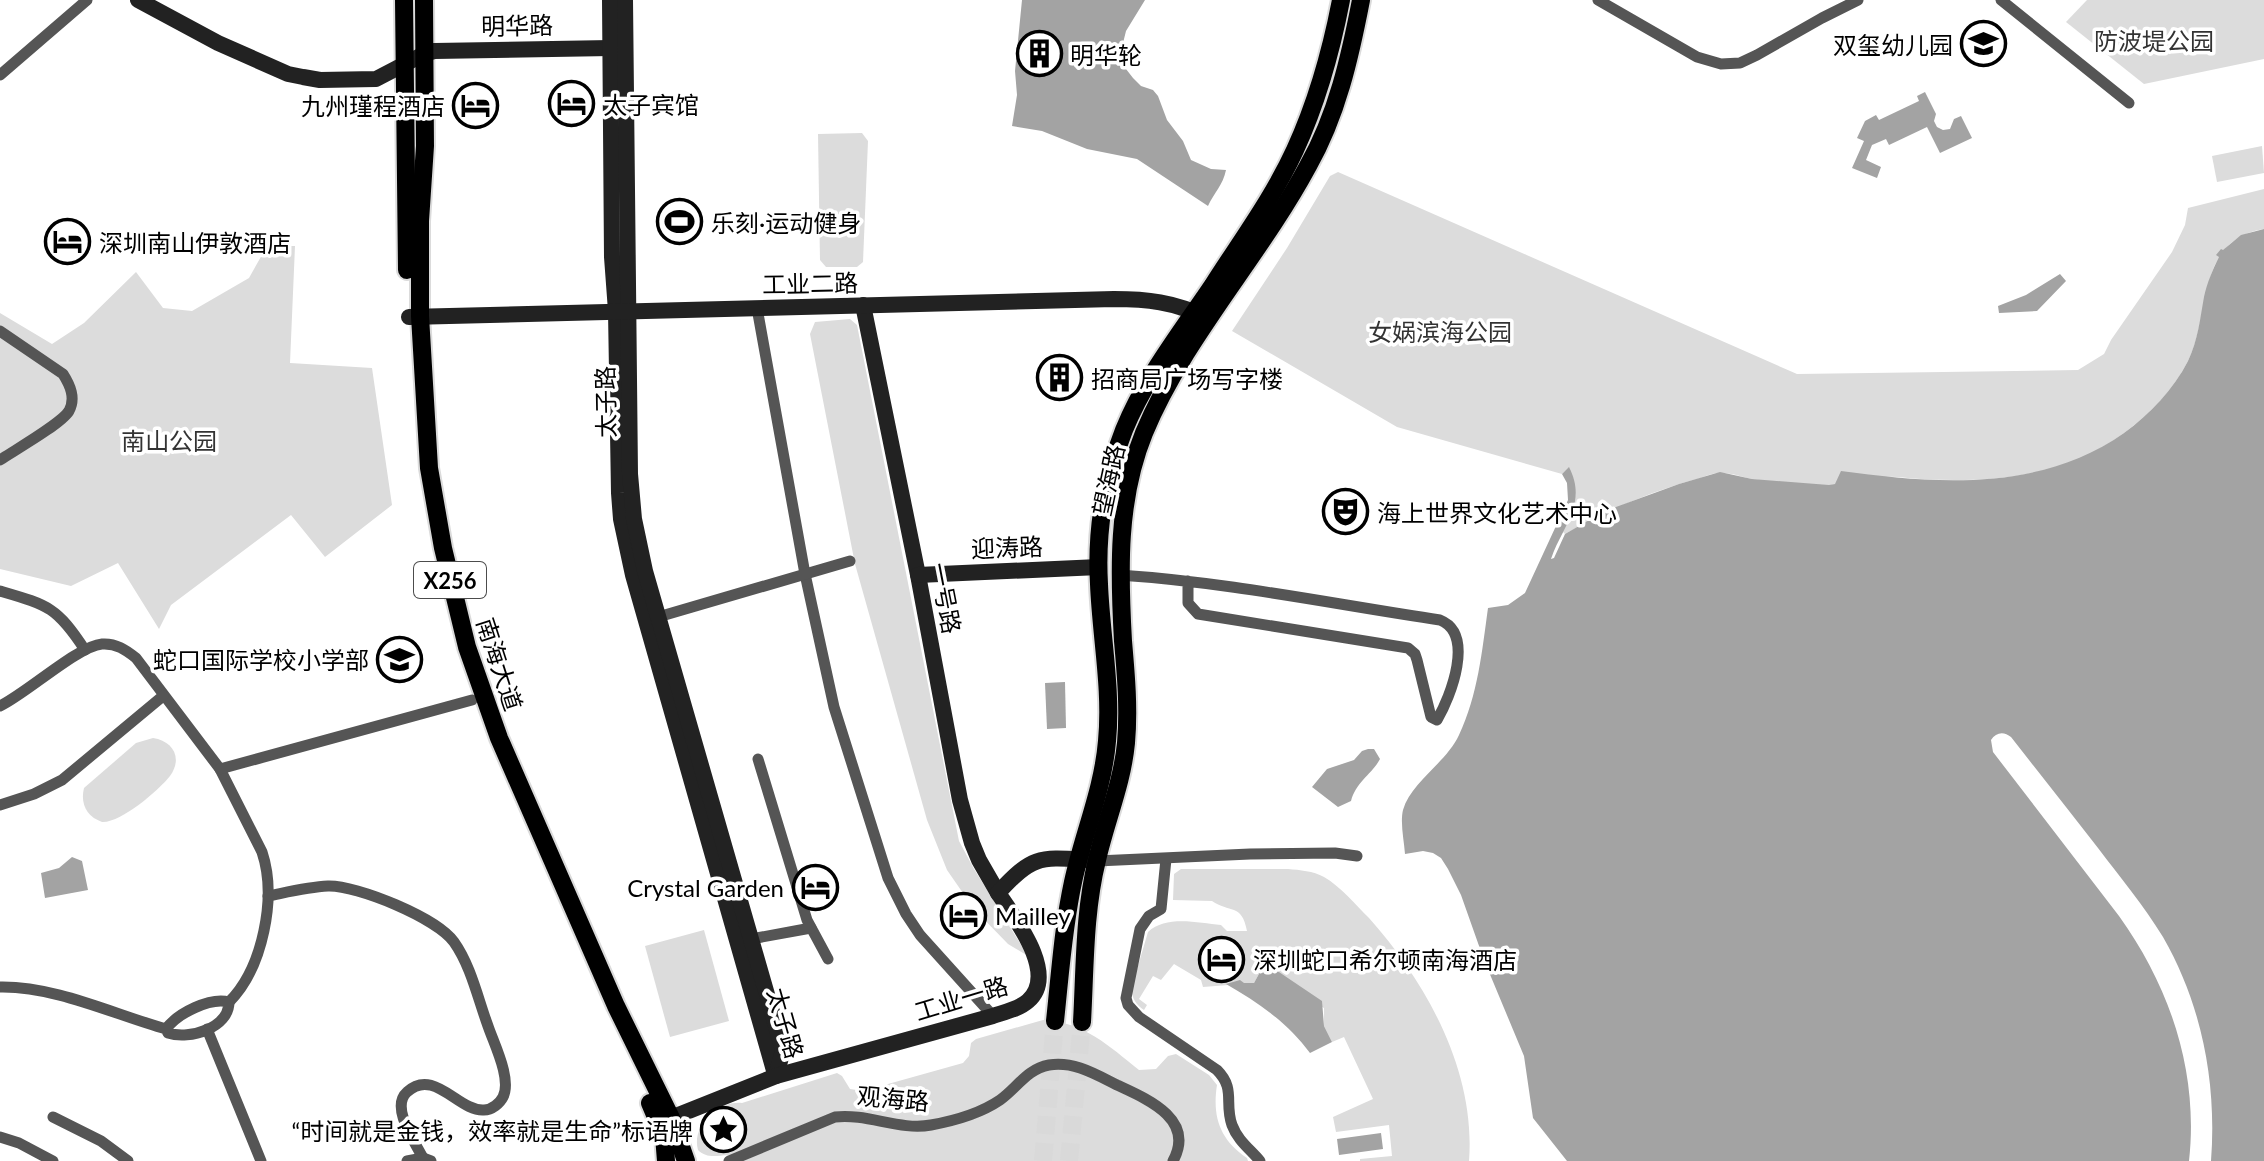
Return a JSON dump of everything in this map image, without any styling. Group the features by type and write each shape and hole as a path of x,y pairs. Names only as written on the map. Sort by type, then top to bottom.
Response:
{"main road":[{"name":"南海大道","path":"404,0 414,415 425,514 444,604 472,700 505,786 605,1011 665,1114"},
{"name":"南海大道","path":"424,0 425,146 414,316 429,468 443,548 467,647 488,711 516,782 665,1114 675,1160"},
{"name":"望海路","path":"1082,1022 1089,911 1088,860 1107,741 1107,683 1099,567 1107,485 1125,428 1151,379 1289,201 1341,0"},
{"name":"望海路","path":"1302,158 1330,122 1353,43 1361,0"},
{"name":"望海路","path":"1055,1021 1066,921 1088,860 1117,797 1126,741 1119,575 1126,496 1143,436 1202,316"}],"street":[{"path":"0,75 87,0"},
{"path":"138,0 218,43 288,74 303,77 320,80 376,79 424,54"},
{"name":"太子路","path":"610,0 612,257 622,311 631,493 645,571 751,939 775,1048"},
{"name":"太子路","path":"625,0 619,493 626,545 775,1048"},
{"path":"1598,0 1697,57 1730,65 1757,55 1858,0"},
{"path":"2001,0 2129,103"},
{"name":"明华路","path":"424,54 445,50 611,48"},
{"name":"工业二路","path":"414,316 1137,299 1177,305 1202,316"},
{"name":"一号路","path":"863,305 966,825 979,860 998,893"},
{"path":"757,308 805,574 834,707 888,878 920,935 993,1016"},
{"path":"0,331 63,374 70,384 72,398 69,411 60,420 0,460"},
{"path":"658,617 850,561"},
{"name":"迎涛路","path":"918,575 1099,567"},
{"path":"1119,575 1188,581 1448,623 1453,627 1458,642 1454,683 1446,705 1437,720 1431,717 1417,660 1408,648 1198,614 1188,603 1188,581"},
{"path":"0,591 54,611 70,627 85,650"},
{"path":"0,706 32,688 85,650 101,644 126,650 136,658 220,769 262,852 269,880 259,954 245,982 229,1002 225,1017 207,1029 178,1036 168,1033 166,1029 53,993 25,987 0,987"},
{"path":"0,805 62,780 163,696"},
{"path":"220,769 472,700"},
{"path":"758,759 807,920 828,959"},
{"path":"998,893 1018,871 1046,859 1166,859 1335,853 1357,856"},
{"path":"1166,859 1161,909 1149,916 1140,929 1126,998 1139,1017 1225,1078 1229,1087 1231,1123 1242,1144 1260,1161"},
{"path":"268,896 330,886 351,889 430,921 454,942 501,1063 505,1091 497,1104 488,1110 431,1085 420,1085 406,1092 401,1103 402,1116 427,1159 407,1161"},
{"name":"工业一路","path":"665,1114 768,1073 993,1016 1027,1003 1036,989 1038,975 1032,946 998,893"},
{"path":"751,939 811,928"},
{"path":"166,1029 174,1020 201,1006 221,1000 229,1002"},
{"path":"207,1029 261,1161"},
{"path":"768,1073 775,1048 795,1061 813,1064"},
{"name":"观海路","path":"732,1161 835,1117 848,1115 902,1125 927,1126 955,1120 1000,1100 1027,1074 1045,1066 1067,1064 1085,1069 1147,1099 1167,1113 1179,1135 1179,1150 1173,1161"},
{"path":"53,1117 101,1141 128,1161"},
{"path":"0,1137 53,1161"}],"green space":[{"name":"防波堤公园","path":"2087,0 2264,0 2264,59 2144,84 2066,22"},
{"path":"862,133 868,141 863,262 857,267 826,267 820,260 818,134"},
{"path":"2262,146 2264,173 2217,182 2212,156"},
{"name":"女娲滨海公园","path":"1338,172 1797,374 2078,370 2104,354 2172,252 2185,225 2188,208 2264,189 2264,229 2242,236 2226,248 2216,263 2188,361 2169,390 2146,416 2088,455 2028,474 1985,479 1878,477 1821,486 1715,473 1611,510 1565,534 1563,532 1575,501 1575,487 1569,468 1562,474 1397,427 1232,331 1330,176"},
{"name":"南山公园","path":"267,246 295,246 290,363 372,368 392,505 325,557 291,515 171,605 159,629 118,563 71,586 0,569 0,313 52,344 84,323 136,272 163,308 192,311 249,278"},
{"path":"850,319 857,325 959,841 1028,956 1008,944 974,909 947,870 927,820 855,564 810,334 815,322"},
{"path":"153,738 166,743 174,751 176,763 170,776 129,812 110,821 102,822 92,817 84,804 84,788 136,743"},
{"path":"1181,869 1306,871 1320,875 1342,890 1390,943 1428,1000 1443,1030 1456,1062 1464,1095 1469,1128 1469,1161 1360,1161 1392,1156 1389,1125 1336,1132 1333,1117 1373,1099 1344,1037 1332,1042 1324,1026 1324,1008 1260,972 1254,983 1203,987 1201,980 1174,964 1161,980 1153,976 1139,999 1147,1005 1144,1010 1138,1005 1132,986 1148,932 1155,927 1183,921 1221,925 1227,931 1247,931 1242,916 1234,910 1212,901 1173,900 1174,874"},
{"path":"704,930 729,1021 670,1037 645,946"},
{"path":"1043,1020 1083,1030 1139,1070 1156,1069 1168,1056 1176,1054 1209,1075 1217,1085 1216,1107 1220,1127 1230,1144 1248,1161 737,1161 735,1156 711,1156 698,1150 697,1141 703,1124 724,1106 837,1073 850,1089 863,1091 963,1063 969,1056 971,1043 976,1039"}],"shaded area":[{"path":"1022,0 1145,0 1126,31 1123,56 1126,69 1141,86 1153,90 1158,96 1167,120 1183,141 1191,160 1211,169 1226,170 1208,206 1137,159 1087,149 1042,131 1012,126 1017,95 1015,71"},
{"path":"1925,92 1936,114 1934,121 1937,127 1950,129 1954,119 1961,116 1972,138 1940,153 1927,127 1889,145 1886,139 1872,145 1866,160 1881,167 1877,178 1852,168 1864,141 1857,138 1865,121 1876,115 1879,120 1919,101 1917,96"},
{"path":"2264,229 2264,1161 2211,1161 2209,1074 2197,1017 2177,963 2132,892 2011,737 2003,733 1991,740 1993,752 2119,916 2137,943 2166,1001 2185,1063 2191,1128 2189,1161 1567,1161 1533,1118 1524,1056 1461,895 1441,858 1423,851 1405,854 1402,820 1403,810 1413,790 1446,755 1459,735 1471,704 1488,608 1508,605 1525,593 1568,500 1567,483 1562,474 1569,467 1576,492 1575,504 1551,559 1565,534 1605,511 1720,472 1752,479 1829,485 1835,484 1841,471 1950,480 1987,479 2058,466 2092,452 2124,433 2160,401 2182,372 2191,353 2205,292 2219,257 2216,255 2241,235"},
{"path":"2060,274 2066,281 2037,311 1999,313 1998,306 2026,295"},
{"path":"1065,682 1066,728 1047,729 1045,683"},
{"path":"1368,749 1374,749 1380,759 1351,801 1338,807 1312,787 1327,769 1354,760"},
{"path":"72,857 82,861 88,890 45,898 41,873 59,868"},
{"path":"1273,968 1322,1001 1324,1026 1332,1042 1310,1053 1272,1014 1226,984 1240,980 1254,983 1260,972"},
{"path":"1381,1133 1383,1149 1339,1155 1337,1139"}],"tunnel":[{"path":"1043,1161 1055,1021"},
{"path":"1069,1161 1082,1022"}],"place":[{"name":"双玺幼儿园","path":"1984,44"},
{"name":"明华轮","path":"1039,54"},
{"name":"太子宾馆","path":"572,104"},
{"name":"九州瑾程酒店","path":"476,105"},
{"name":"乐刻·运动健身","path":"680,222"},
{"name":"深圳南山伊敦酒店","path":"68,242"},
{"name":"招商局广场写字楼","path":"1060,378"},
{"name":"海上世界文化艺术中心","path":"1346,512"},
{"name":"蛇口国际学校小学部","path":"400,659"},
{"name":"Crystal Garden","path":"815,887"},
{"name":"Mailley","path":"964,915"},
{"name":"深圳蛇口希尔顿南海酒店","path":"1222,959"},
{"name":"“时间就是金钱，效率就是生命”标语牌","path":"724,1130"}]}
